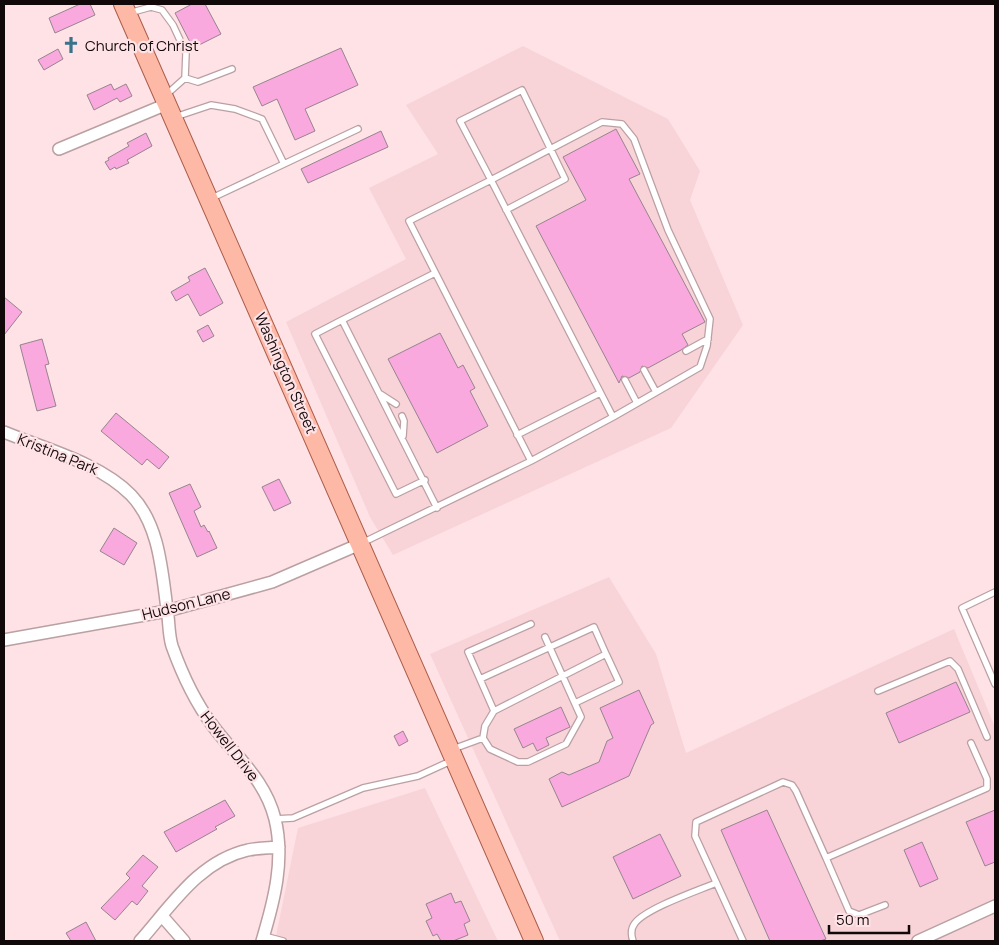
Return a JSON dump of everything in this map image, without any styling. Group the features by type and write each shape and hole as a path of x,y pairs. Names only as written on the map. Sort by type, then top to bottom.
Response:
{"main road":[{"name":"Washington Street","path":"125,8 534,941"}],"street":[{"path":"59,149 168,106"},
{"name":"Kristina Park","path":"4,432 95,468 114,479 132,496 145,514 155,539 162,565 167,611"},
{"name":"Hudson Lane","path":"4,640 167,611 272,582 360,544"},
{"name":"Howell Drive","path":"167,611 171,643 194,698 213,727 255,774 267,795 275,819 279,847 276,892 263,938"},
{"path":"140,941 185,888 202,872 247,851 279,847"},
{"path":"918,941 995,906"},
{"path":"162,916 184,941"}],"lane":[{"path":"125,8 151,7 162,10 186,53 185,78 168,106"},
{"path":"185,78 198,82 232,69"},
{"path":"506,210 565,179 522,90 460,121 600,393 613,417"},
{"path":"168,106 211,105 236,109 262,119 284,164"},
{"path":"360,544 531,461 700,367 708,339 710,320 678,252 634,139 622,124 602,122 409,222 531,461"},
{"path":"210,199 358,129"},
{"path":"424,480 396,494 314,334 435,273"},
{"path":"342,320 437,508"},
{"path":"686,351 708,339"},
{"path":"644,370 656,392"},
{"path":"625,380 637,403"},
{"path":"379,393 396,404"},
{"path":"517,435 600,393"},
{"path":"402,416 404,421 403,438"},
{"path":"995,592 962,608 995,684"},
{"path":"494,711 468,652 531,624"},
{"path":"480,680 594,627 618,682 575,703"},
{"path":"545,637 563,676 581,717 566,744 528,762 518,762 490,749 483,738 485,726 494,711 563,676 606,654"},
{"path":"878,691 950,661 958,669 987,736"},
{"path":"275,819 293,818 363,788 418,776 451,751 483,738"},
{"path":"826,858 987,788 987,779 971,743"},
{"path":"743,941 695,836 696,822 782,782 792,785 796,790 849,911 859,916 885,905"},
{"path":"633,941 632,929 635,922 647,913 716,883"},
{"path":"263,938 283,941"}],"shaded area":[{"path":"523,46 668,119 700,171 690,200 743,325 671,428 393,555 370,517 286,322 406,259 369,188 438,154 406,105"},
{"path":"609,577 656,654 686,753 954,629 995,727 995,941 560,941 430,654"},
{"path":"425,788 498,941 275,941 298,828"}],"building":[{"path":"80,4 90,4 95,15 55,33 49,18"},
{"path":"192,4 205,4 221,34 193,48 175,13"},
{"path":"341,48 358,85 305,109 315,131 295,140 277,99 262,106 253,87"},
{"path":"58,49 63,59 44,70 38,60"},
{"path":"111,84 114,90 126,84 132,96 120,102 117,98 94,110 87,95"},
{"path":"616,129 640,174 629,179 705,322 682,334 688,345 681,350 648,368 642,366 640,372 629,378 622,376 619,383 536,226 586,200 563,157"},
{"path":"381,131 388,147 308,183 301,169"},
{"path":"146,133 152,146 127,160 129,163 110,170 105,162 109,160 108,158 129,146 127,143"},
{"path":"205,268 223,303 200,316 188,294 176,301 171,292 190,281 188,277"},
{"path":"4,297 22,312 4,335"},
{"path":"208,325 214,336 203,342 197,331"},
{"path":"440,333 458,368 463,365 475,388 470,391 488,426 437,453 388,359"},
{"path":"42,339 49,364 45,365 56,406 37,411 20,345"},
{"path":"116,413 169,457 159,469 147,459 142,465 101,431"},
{"path":"279,479 291,503 274,511 262,487"},
{"path":"190,484 201,507 194,511 201,527 204,525 209,531 217,548 197,557 169,493"},
{"path":"114,528 137,543 124,565 100,551"},
{"path":"956,682 970,712 899,743 886,713"},
{"path":"639,690 654,723 651,725 629,776 562,807 549,779 562,772 569,775 599,762 607,741 613,738 600,708"},
{"path":"561,707 570,727 546,738 549,745 537,751 533,743 523,748 514,729"},
{"path":"403,731 408,741 399,746 394,736"},
{"path":"225,800 235,816 215,827 217,829 176,852 164,832"},
{"path":"767,810 826,939 820,941 770,941 721,830"},
{"path":"995,810 995,862 985,866 966,822"},
{"path":"660,834 681,876 633,899 613,857"},
{"path":"922,842 938,879 920,887 904,850"},
{"path":"143,855 158,867 142,886 148,891 137,905 132,901 115,920 101,908 130,878 126,874"},
{"path":"451,893 455,903 461,901 470,921 464,924 468,935 453,941 441,941 437,934 433,936 426,921 432,918 426,904"},
{"path":"86,922 96,941 71,941 66,933"}],"place":[{"name":"Church of Christ","path":"71,45"}]}
